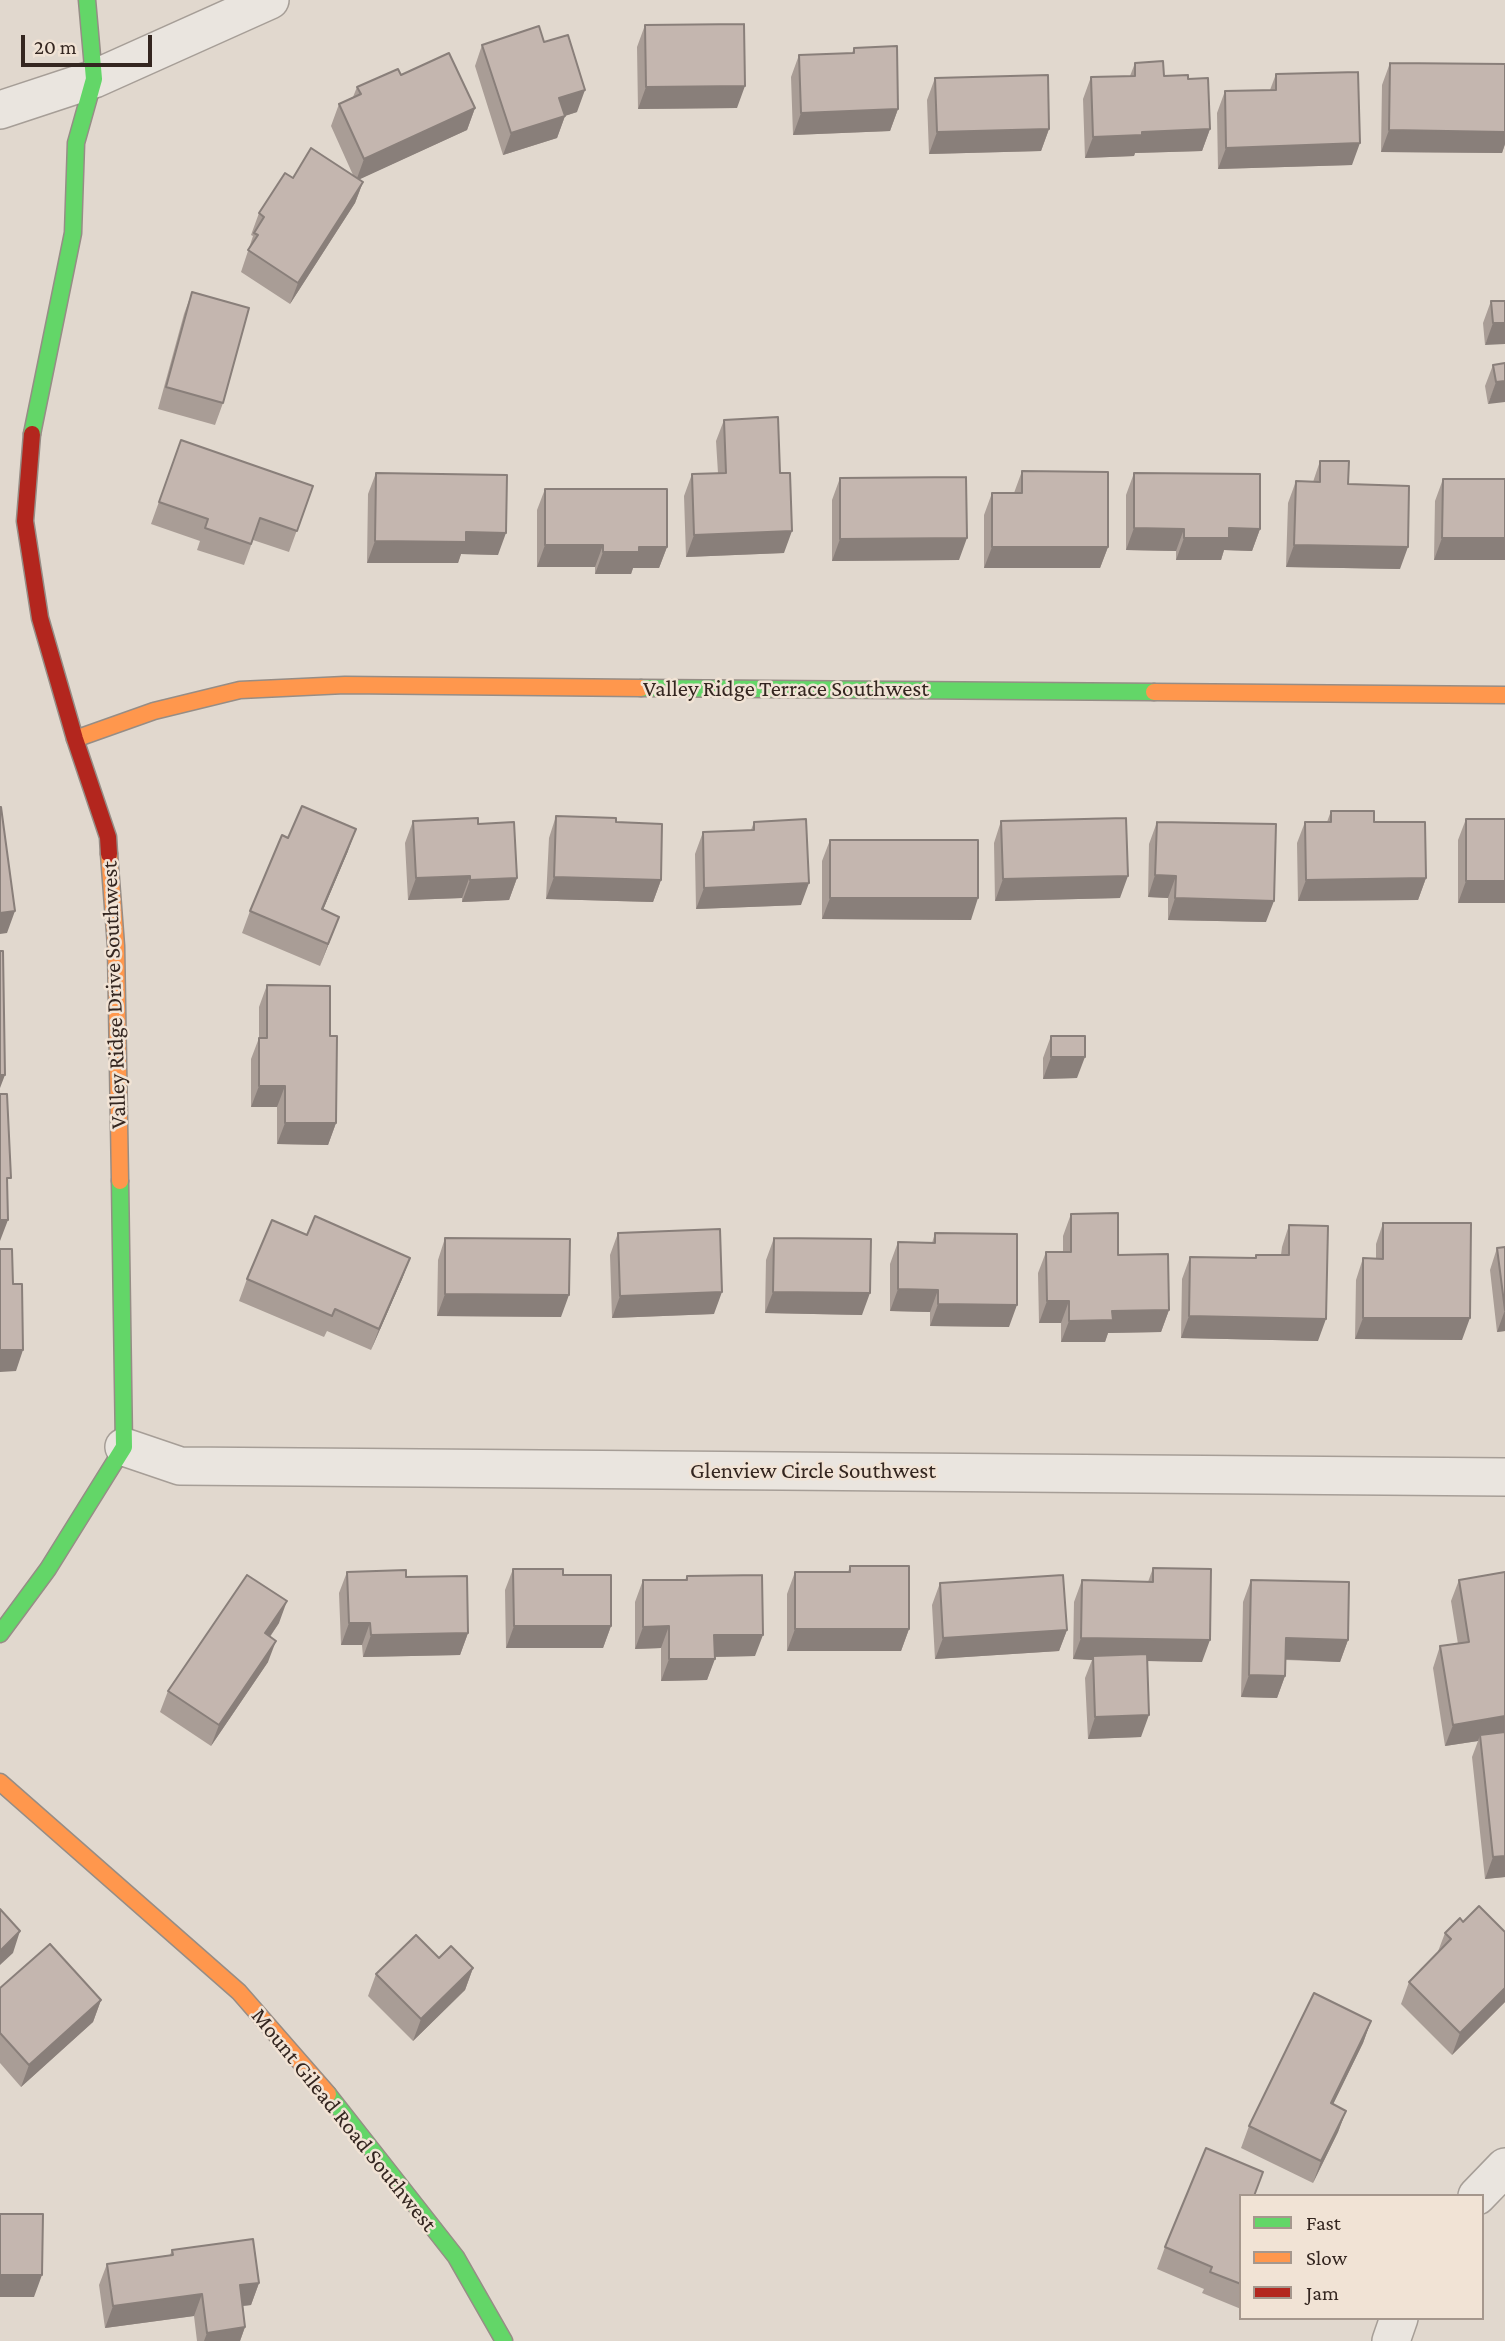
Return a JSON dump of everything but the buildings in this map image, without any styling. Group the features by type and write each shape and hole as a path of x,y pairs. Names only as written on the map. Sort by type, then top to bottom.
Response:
{"street":[{"name":"Valley Ridge Drive Southwest","path":"87,0 94,79 76,143 73,233 31,438 25,521 40,618 75,739 108,838 116,946 124,1447"},
{"path":"0,110 94,79 270,0"},
{"name":"Valley Ridge Terrace Southwest","path":"75,739 154,710 240,690 345,685 1505,695"},
{"path":"0,1634 48,1569 124,1447"},
{"name":"Glenview Circle Southwest","path":"124,1447 180,1466 1505,1477"},
{"name":"Mount Gilead Road Southwest","path":"0,1782 239,1992 343,2111 456,2257 504,2341"},
{"path":"1479,2194 1505,2167"},
{"path":"1391,2341 1398,2320"}],"traffic: fast":[{"path":"32,434 73,233 76,143 94,79 87,0"},
{"path":"641,688 1154,692"},
{"path":"0,1634 48,1569 124,1447 120,1181"},
{"path":"328,2094 456,2257 504,2341"}],"traffic: slow":[{"path":"75,739 154,711 240,690 345,685 641,688"},
{"path":"1154,692 1505,695"},
{"path":"109,854 116,946 120,1181"},
{"path":"0,1782 239,1992 328,2094"}],"traffic: jam":[{"path":"32,434 25,521 40,618 75,739 108,837 109,854"}]}
